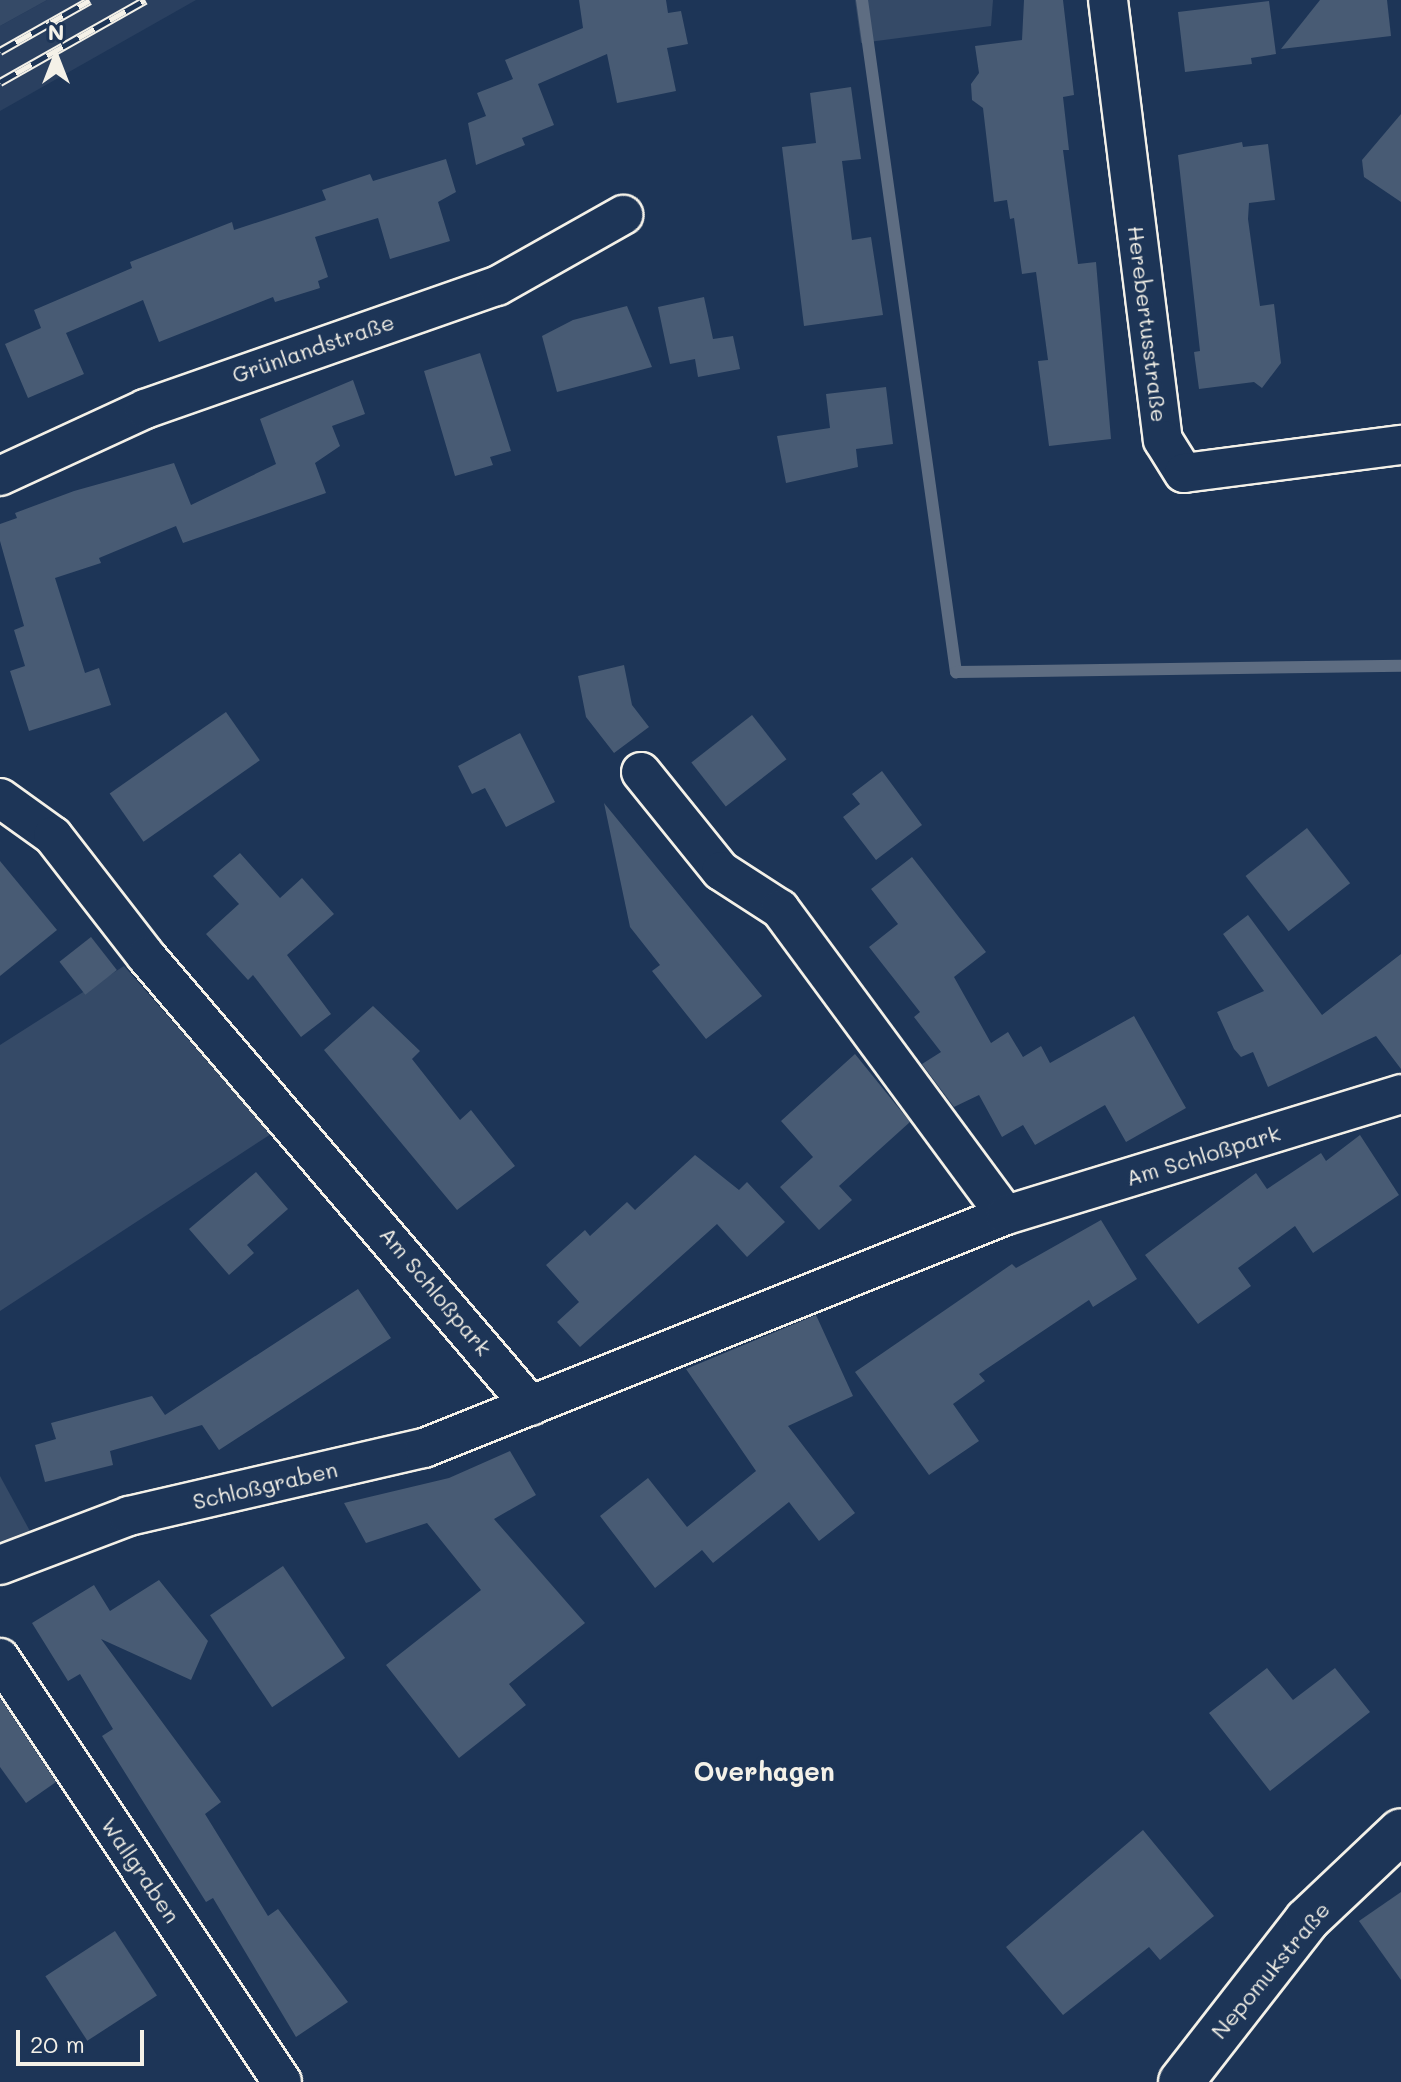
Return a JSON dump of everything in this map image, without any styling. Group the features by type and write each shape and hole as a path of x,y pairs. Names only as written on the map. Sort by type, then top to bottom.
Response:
{"main road":[{"name":"Nepomukstraße","path":"1181,2082 1307,1920 1401,1831"}],"street":[{"name":"Herebertusstraße","path":"1108,0 1163,440 1184,473 1401,445"},
{"name":"Grünlandstraße","path":"0,476 145,409 497,286 623,215"},
{"path":"641,772 721,871 780,909 1006,1215"},
{"name":"Am Schloßpark","path":"0,798 53,836 146,956 531,1406 1006,1215 1401,1094"},
{"name":"Schloßgraben","path":"0,1565 129,1516 424,1448 531,1406"},
{"name":"Wallgraben","path":"0,1658 282,2082"}],"shaded area":[{"path":"0,0 47,0 0,26"},
{"path":"47,0 196,0 0,111 0,26"},
{"path":"855,0 993,0 991,26 861,43"},
{"path":"124,966 271,1134 0,1311 0,1045"},
{"path":"0,1476 31,1533 0,1545"}],"building":[{"path":"579,0 666,0 668,13 681,11 688,44 667,48 676,91 617,103 607,54 538,84 554,125 522,138 525,145 476,165 468,123 486,116 477,93 513,79 505,60 583,28"},
{"path":"1024,0 1063,0 1074,95 1063,97 1069,150 1063,150 1078,264 1096,262 1111,439 1049,446 1038,361 1048,360 1036,272 1022,274 1014,218 1010,219 1007,200 994,202 983,108 972,100 971,84 979,73 975,46 1022,40"},
{"path":"1320,0 1387,0 1391,36 1281,49"},
{"path":"1269,1 1276,54 1251,58 1252,64 1185,72 1178,12"},
{"path":"851,87 861,159 842,161 852,240 871,237 883,315 804,326 782,147 816,143 810,93"},
{"path":"1401,114 1401,202 1364,177 1362,160"},
{"path":"1242,142 1243,147 1268,144 1275,200 1249,203 1248,219 1260,306 1274,304 1281,363 1262,388 1254,382 1199,389 1194,352 1200,351 1178,155"},
{"path":"446,159 456,192 438,202 450,241 390,259 378,218 315,237 328,277 318,281 320,288 275,302 273,297 159,342 143,300 66,333 84,374 28,398 5,344 41,328 34,310 132,268 130,262 232,222 234,230 326,200 322,190 370,174 373,181"},
{"path":"704,297 713,339 733,336 740,369 698,377 695,359 670,364 658,307"},
{"path":"627,306 652,367 557,392 542,336 573,320"},
{"path":"480,353 511,451 490,457 493,465 455,476 424,371"},
{"path":"353,380 365,414 332,426 340,446 315,463 326,493 183,543 176,526 99,558 101,563 55,578 85,673 99,668 111,705 29,731 10,671 25,666 14,630 24,626 0,541 0,524 17,518 15,513 74,491 174,463 191,505 276,464 260,419"},
{"path":"886,387 893,444 856,449 858,467 786,483 777,436 830,428 826,394"},
{"path":"624,665 632,705 649,727 614,753 586,717 578,676"},
{"path":"226,712 260,760 144,842 110,793"},
{"path":"752,715 786,759 726,807 691,762"},
{"path":"520,733 555,802 506,827 485,788 472,794 458,766"},
{"path":"882,771 922,825 876,860 843,817 860,804 852,794"},
{"path":"604,803 762,996 706,1039 652,971 660,965 630,927"},
{"path":"1307,828 1350,883 1289,931 1246,876"},
{"path":"240,853 280,898 302,878 334,914 287,955 331,1014 301,1037 253,975 248,980 206,934 239,904 213,876"},
{"path":"912,857 986,952 954,977 991,1043 1008,1032 1023,1057 1041,1046 1050,1063 1134,1016 1186,1108 1126,1142 1105,1105 1035,1145 1023,1125 1002,1137 979,1095 954,1107 922,1064 941,1052 914,1017 920,1012 869,947 898,924 871,889"},
{"path":"0,861 57,930 0,976"},
{"path":"1248,915 1322,1015 1401,954 1401,1069 1376,1036 1268,1087 1253,1052 1241,1057 1234,1049 1217,1012 1264,991 1223,934"},
{"path":"91,937 117,970 85,995 59,962"},
{"path":"373,1006 420,1051 412,1059 460,1120 471,1110 515,1166 457,1210 324,1050"},
{"path":"855,1054 910,1122 839,1186 852,1200 819,1230 780,1187 813,1157 781,1121"},
{"path":"1360,1135 1399,1195 1313,1253 1295,1226 1238,1268 1251,1286 1198,1324 1145,1255 1256,1173 1267,1189 1321,1153 1326,1161"},
{"path":"695,1155 739,1190 747,1182 785,1222 747,1257 717,1224 580,1347 557,1322 579,1302 546,1265 585,1230 590,1236 627,1202 635,1210"},
{"path":"256,1172 288,1209 247,1245 254,1253 229,1275 189,1229"},
{"path":"1101,1220 1137,1279 1093,1307 1089,1300 979,1374 985,1381 953,1404 979,1441 929,1475 855,1372 1012,1264 1016,1268"},
{"path":"358,1289 391,1338 219,1450 202,1425 110,1451 113,1465 45,1482 35,1445 56,1439 51,1423 152,1396 165,1415"},
{"path":"816,1315 853,1396 788,1426 855,1513 819,1541 789,1502 713,1563 702,1550 655,1588 600,1516 648,1478 687,1527 756,1471 686,1369"},
{"path":"510,1451 536,1495 494,1519 585,1623 509,1684 526,1705 459,1758 386,1665 481,1590 427,1523 366,1543 344,1503 449,1478"},
{"path":"283,1566 345,1658 272,1707 210,1615"},
{"path":"159,1580 208,1641 191,1680 101,1639 221,1802 205,1814 268,1916 278,1909 348,2002 296,2037 213,1898 206,1902 102,1736 113,1729 80,1674 68,1681 32,1623 94,1585 110,1611"},
{"path":"1267,1668 1293,1700 1335,1668 1370,1712 1270,1791 1209,1713"},
{"path":"0,1698 56,1782 26,1803 0,1767"},
{"path":"1143,1830 1214,1916 1160,1960 1149,1947 1063,2015 1006,1947"},
{"path":"1401,1892 1401,1980 1359,1921"},
{"path":"115,1931 157,1996 87,2041 45,1976"}],"waterway":[{"path":"862,0 956,672 1401,666"}],"railway":[{"path":"0,51 90,0"},
{"path":"0,82 145,0"}],"district":[{"name":"Overhagen","path":"764,1772"}]}
